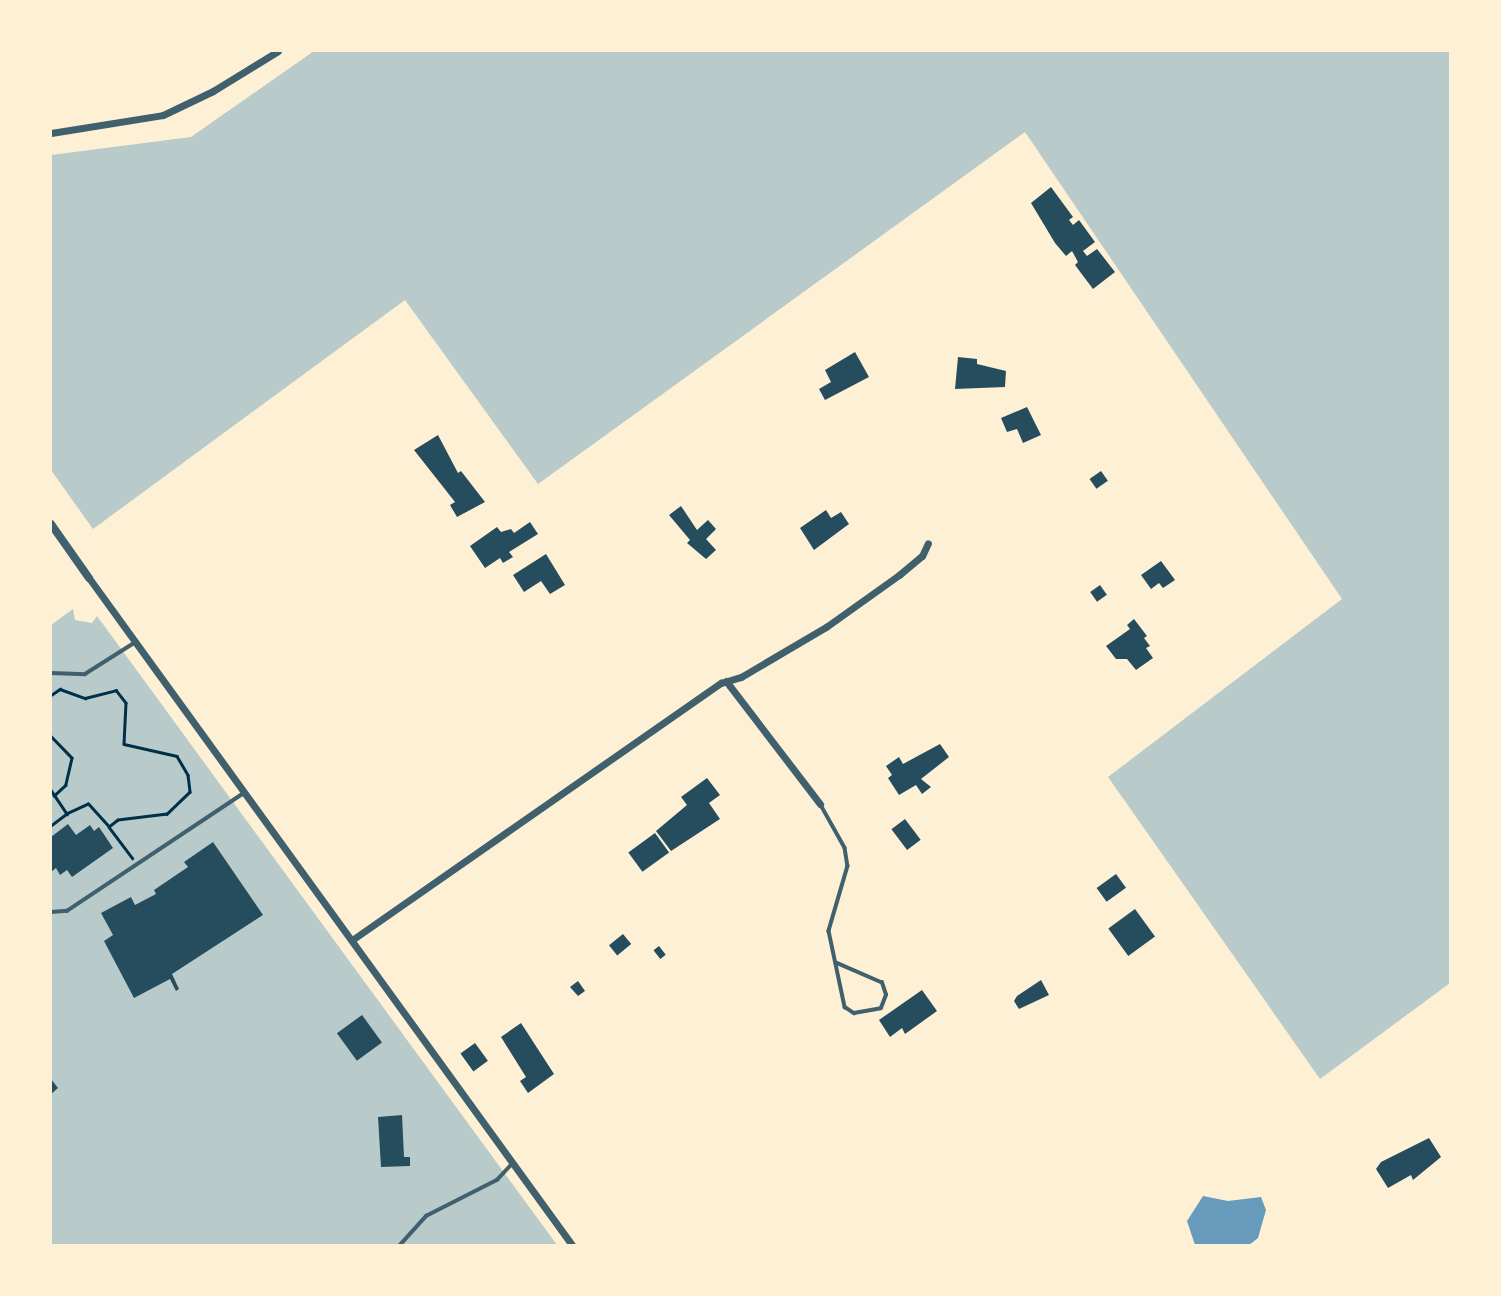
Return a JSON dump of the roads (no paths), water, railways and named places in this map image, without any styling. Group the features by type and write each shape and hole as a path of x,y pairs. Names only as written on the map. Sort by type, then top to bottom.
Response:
{"street":[{"path":"51,133 163,115 213,91 278,51"},
{"path":"51,524 572,1245"},
{"path":"352,940 612,755 726,681 826,627 899,575 922,556 928,544"},
{"path":"726,681 820,804"}],"lane":[{"path":"51,673 85,674 136,641"},
{"path":"51,912 67,911 246,792"},
{"path":"820,804 845,848 848,866 829,931 845,1007 854,1013 881,1008 886,995 882,984 836,963"},
{"path":"400,1245 426,1216 497,1180 513,1162"}],"water":[{"path":"1203,1196 1228,1201 1261,1197 1266,1210 1258,1238 1249,1245 1195,1245 1187,1221"}]}
